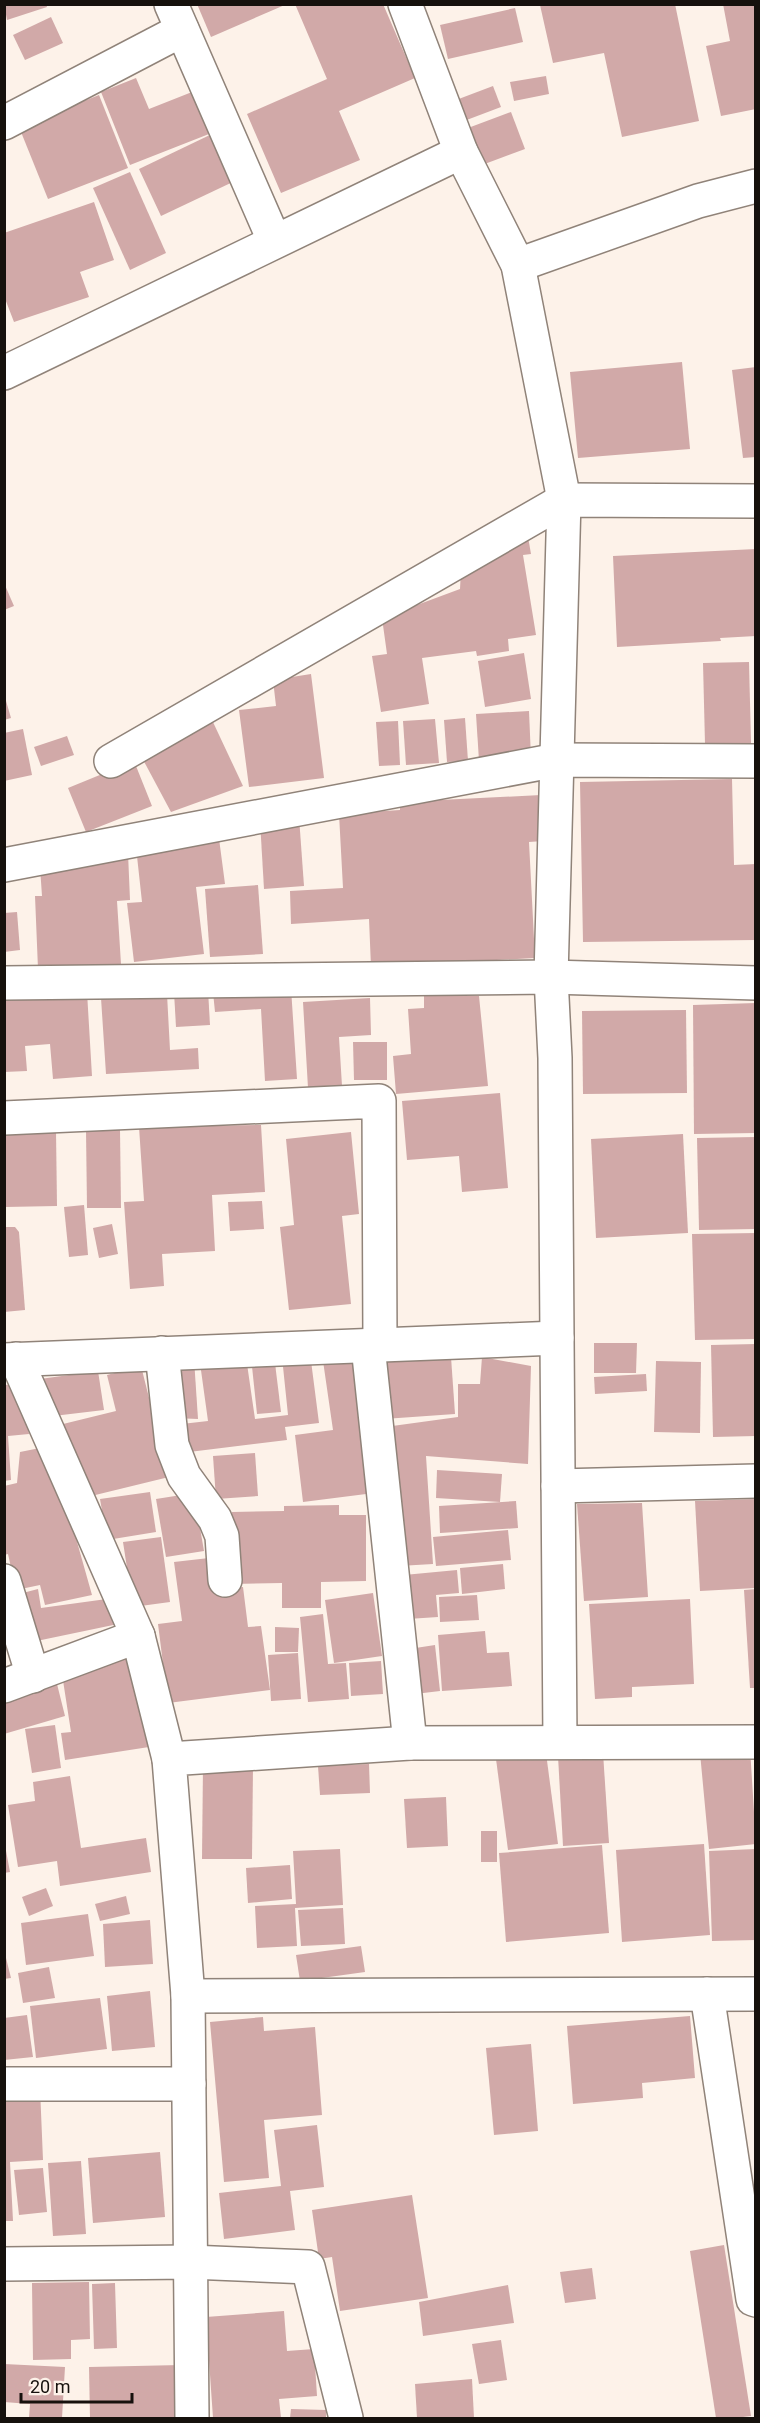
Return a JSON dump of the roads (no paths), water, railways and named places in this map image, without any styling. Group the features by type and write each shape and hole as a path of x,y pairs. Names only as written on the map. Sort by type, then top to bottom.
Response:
{"street":[{"path":"405,4 461,152 518,265 564,500 551,977 555,1058 560,1742"},
{"path":"4,123 177,17 274,240"},
{"path":"4,373 274,240 461,152"},
{"path":"518,265 698,201 756,186"},
{"path":"111,761 564,500 756,501"},
{"path":"4,865 557,760 756,761"},
{"path":"4,983 551,977 756,983"},
{"path":"4,1118 379,1101 374,1345 410,1743"},
{"path":"192,2418 188,1996 169,1759 138,1636 10,1359 557,1338"},
{"path":"162,1353 172,1445 184,1476 214,1519 222,1536 225,1580"},
{"path":"558,1486 756,1481"},
{"path":"4,1581 19,1681 138,1636"},
{"path":"169,1759 410,1743 756,1742"},
{"path":"707,1994 753,2299 756,2300"},
{"path":"188,1996 756,1994"},
{"path":"4,2084 189,2085"},
{"path":"4,2264 190,2262 308,2267 346,2418"}]}
